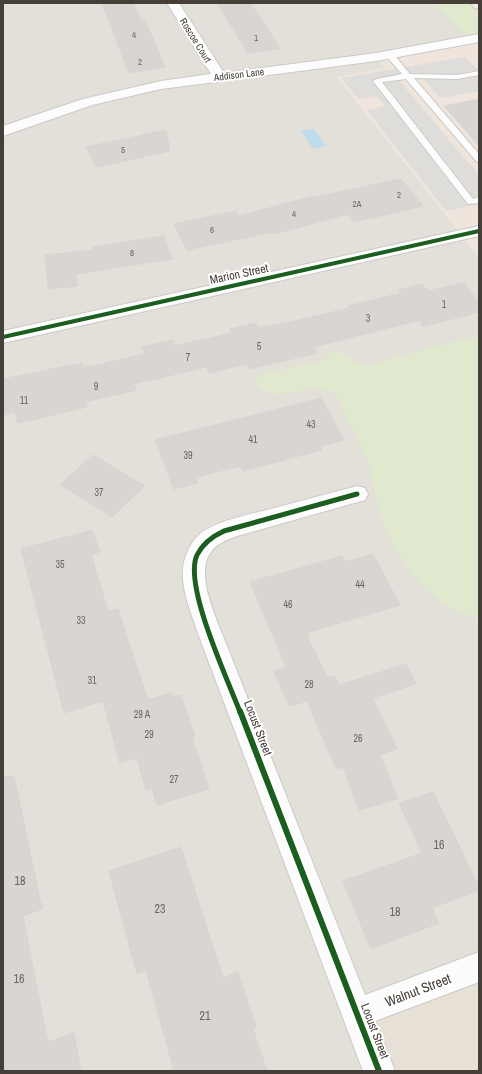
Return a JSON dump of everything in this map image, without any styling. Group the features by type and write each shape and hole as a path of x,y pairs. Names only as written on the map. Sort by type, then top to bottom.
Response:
{"street":[{"name":"Roscoe Court","path":"173,3 219,76"},
{"name":"Addison Lane","path":"3,131 88,102 121,93 161,85 219,76 337,62 479,38"},
{"name":"Marion Street","path":"3,337 479,231"},
{"name":"Locust Street","path":"357,494 233,528 216,535 206,541 198,550 193,573 195,585 212,636 379,1071"},
{"name":"Walnut Street","path":"357,1013 479,967"}],"lane":[{"path":"388,54 479,159"},
{"path":"479,73 457,77 407,76 377,81 472,202 479,200"}],"shaded area":[{"path":"3,3 479,3 479,38 376,57 386,68 337,77 479,257 479,1071 3,1071"},
{"path":"479,38 479,257 337,77 386,68 376,57"},
{"path":"465,57 479,71 475,75 479,80 479,91 440,98 422,77 398,79 477,173 479,173 479,204 446,211 367,110 385,106 376,96 358,99 342,78"},
{"path":"479,967 479,1071 379,1071 357,1013"}],"green space":[{"path":"433,3 479,3 479,38 463,32"},
{"path":"479,335 479,619 459,613 443,603 423,587 398,554 385,527 373,488 369,462 335,394 326,390 317,389 276,394 262,390 256,384 257,379 262,374 324,360 336,348 363,366"}],"water":[{"path":"314,129 326,146 313,149 301,131"}],"building":[{"path":"102,3 133,3 141,21 145,20 165,67 129,73"},
{"path":"217,3 250,3 280,49 248,53"},
{"path":"479,99 479,146 444,106"},
{"path":"166,130 170,151 97,167 86,147"},
{"path":"401,179 423,206 354,222 348,214 274,234 273,232 187,250 174,224 236,211 238,216 314,196"},
{"path":"164,236 172,259 76,274 77,286 48,289 45,255 94,250 93,247"},
{"path":"464,283 479,303 479,312 423,326 420,320 313,347 317,353 250,369 247,364 209,373 206,367 134,384 136,390 85,402 87,407 18,423 15,412 3,415 3,379 82,363 83,368 145,354 142,347 173,340 175,346 232,333 230,329 256,323 259,328 299,320 350,308 348,306 401,293 398,290 422,284 428,291"},
{"path":"321,398 344,440 320,446 322,450 243,471 240,466 195,477 198,483 174,489 155,440"},
{"path":"93,455 145,486 112,517 60,485"},
{"path":"92,530 100,552 91,554 108,611 118,609 148,700 171,693 172,697 181,695 195,736 192,737 209,789 157,805 152,788 146,790 137,758 120,763 103,701 64,713 21,549"},
{"path":"373,554 400,605 306,633 327,678 335,676 339,685 406,664 416,684 373,698 397,749 380,755 398,799 359,810 343,767 336,769 307,701 289,706 274,671 286,667 250,582 342,556 345,562"},
{"path":"14,776 42,909 23,916 48,1042 74,1033 81,1071 3,1071 3,777"},
{"path":"433,792 479,887 479,890 432,908 439,923 371,949 343,881 422,853 399,803"},
{"path":"181,847 223,978 238,972 256,1027 253,1029 267,1071 174,1071 146,970 137,974 109,871"}],"cycle path":[{"path":"3,337 479,231"},
{"path":"357,494 233,528 218,534 204,544 197,555 194,568 194,582 197,596 211,636 379,1071"}]}
